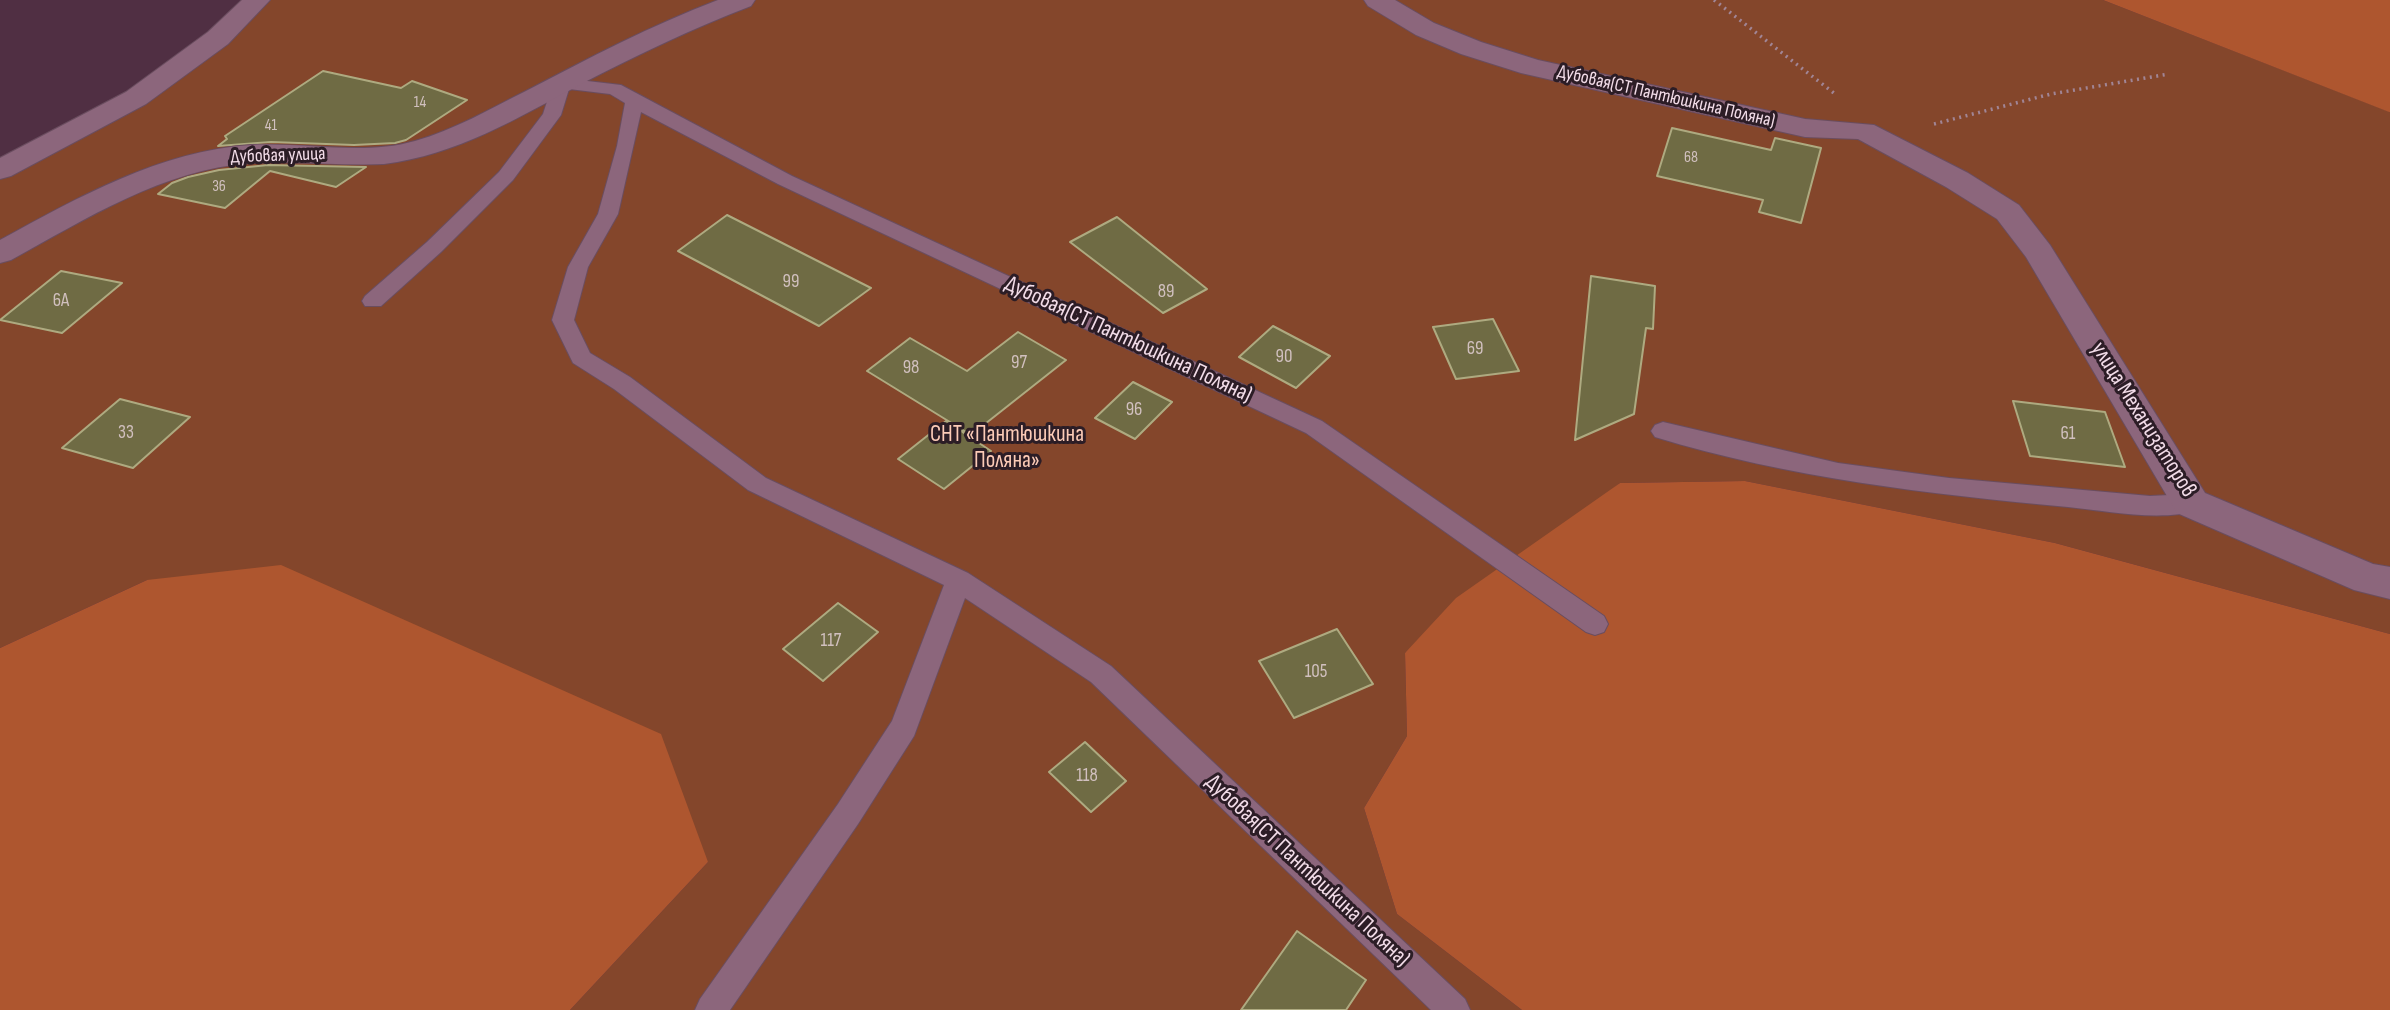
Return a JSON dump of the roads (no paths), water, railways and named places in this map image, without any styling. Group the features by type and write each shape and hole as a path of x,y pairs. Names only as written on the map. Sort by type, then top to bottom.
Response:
{"street":[{"path":"0,170 136,97 218,38 257,0"},
{"path":"562,83 689,19 741,0"},
{"name":"Дубовая(СТ Пантюшкина Поляна)","path":"1377,0 1424,29 1471,48 1531,67 1805,128 1864,131 1957,180"},
{"name":"Дубовая улица","path":"0,253 98,200 143,180 195,163 248,154 379,154 421,149 469,131 562,83"},
{"name":"улица Механизаторов","path":"1957,180 2008,212 2039,252 2191,502 2368,579 2390,583"}],"lane":[{"name":"Дубовая(СТ Пантюшкина Поляна)","path":"562,83 615,89 634,102 785,180 1314,427 1595,624"},
{"path":"373,301 506,176 552,115 562,83"},
{"name":"Дубовая(СТ Пантюшкина Поляна)","path":"634,102 626,146 608,214 578,267 563,320 581,358 622,383 757,484 959,580 1101,674 1454,1010"},
{"path":"1663,431 1838,472 1949,487 2137,503 2191,502"},
{"path":"711,1010 848,814 904,727 959,580"}],"park label":[{"name":"СНТ «Пантюшкина Поляна»","path":"1007,448"}]}
